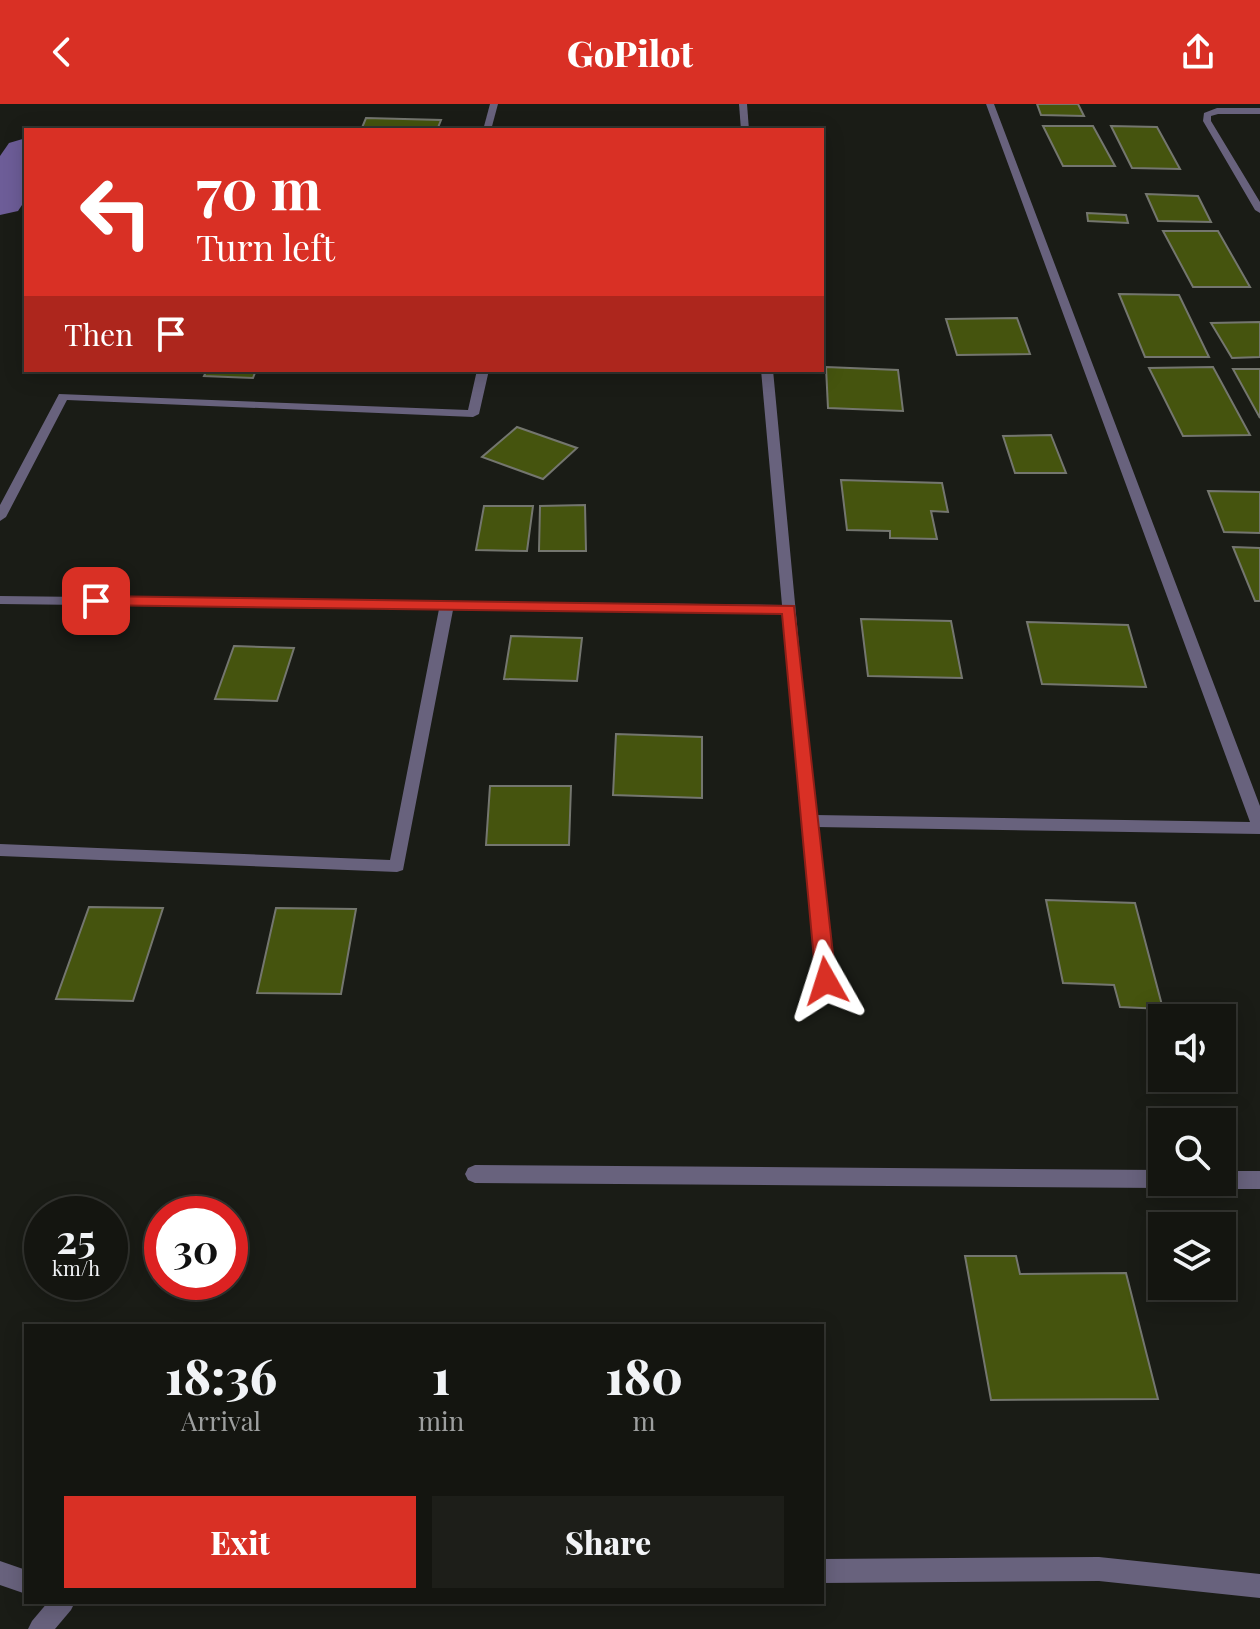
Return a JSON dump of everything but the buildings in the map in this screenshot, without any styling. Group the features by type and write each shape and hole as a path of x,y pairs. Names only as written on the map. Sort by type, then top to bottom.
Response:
{"street":[{"path":"488,128 494,104"},
{"path":"743,104 745,128"},
{"path":"808,821 1260,828 990,104"},
{"path":"1260,111 1217,111 1207,115 1207,121 1260,210"},
{"path":"0,517 63,396 473,414 483,372"},
{"path":"767,372 808,821 826,981"},
{"path":"0,600 789,609"},
{"path":"0,850 397,866 447,605"},
{"path":"475,1174 1148,1179"},
{"path":"1236,1180 1260,1180"},
{"path":"824,1571 1099,1569 1260,1586"},
{"path":"0,1573 24,1581"},
{"path":"40,1629 61,1604"}],"waterway":[{"path":"0,200 24,157"}],"route":[{"path":"96,601 789,609 826,981"}]}
